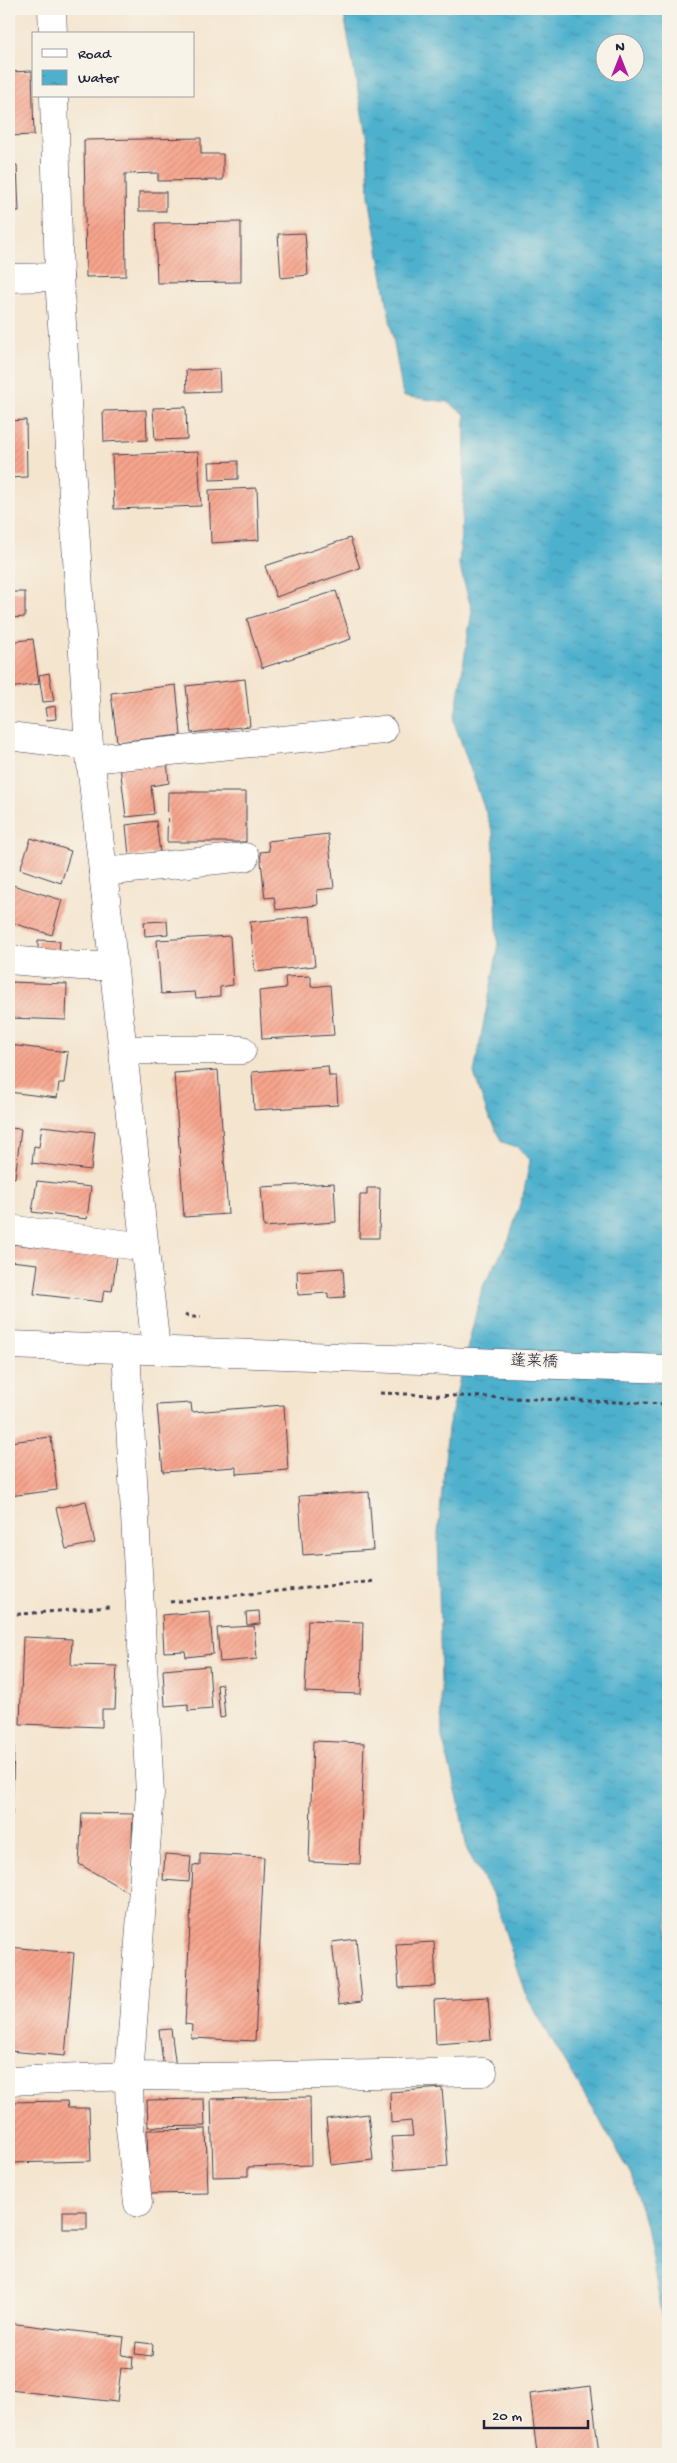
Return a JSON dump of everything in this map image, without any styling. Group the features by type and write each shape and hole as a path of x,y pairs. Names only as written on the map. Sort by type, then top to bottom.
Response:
{"street":[{"path":"52,9 53,32"},
{"path":"54,98 59,277 90,752 112,966 156,1349"},
{"path":"9,278 59,277"},
{"path":"9,736 90,752 383,730"},
{"path":"103,872 245,857"},
{"path":"9,960 80,966 112,966"},
{"path":"123,1050 242,1050"},
{"path":"9,1229 145,1247"},
{"name":"蓬莱橋","path":"9,1345 668,1369"},
{"path":"126,1349 150,1794 128,2076 130,2128 138,2203"},
{"path":"9,2081 128,2076 215,2077 483,2072"}],"path":[{"path":"179,1310 191,1317 210,1318"},
{"path":"395,1394 668,1404"},
{"path":"9,1615 140,1605 376,1581"}],"water":[{"path":"343,9 668,9 668,2347 646,2226 630,2172 525,1994 494,1897 467,1850 458,1798 442,1737 438,1534 448,1428 482,1288 509,1239 524,1191 530,1161 518,1147 502,1142 488,1116 474,1073 498,949 493,833 454,722 472,611 459,564 464,486 465,414 447,402 403,396 369,196 367,141"}],"building":[{"path":"32,71 34,135 9,136 9,72"},
{"path":"201,138 201,154 223,154 223,180 158,181 158,173 125,174 126,276 86,277 84,140"},
{"path":"9,156 11,156 11,165 17,165 19,211 9,211"},
{"path":"139,192 166,192 166,211 139,211"},
{"path":"241,222 241,282 157,283 155,223"},
{"path":"305,233 308,275 281,278 278,234"},
{"path":"219,369 220,391 187,392 186,370"},
{"path":"186,407 187,439 155,440 153,408"},
{"path":"146,410 147,440 104,442 103,411"},
{"path":"26,420 27,477 9,478 9,421"},
{"path":"198,452 201,506 114,509 112,455"},
{"path":"238,461 238,479 210,480 209,462"},
{"path":"257,488 259,540 211,543 209,490"},
{"path":"350,538 360,568 276,597 265,566"},
{"path":"336,591 351,639 262,668 247,619"},
{"path":"9,592 25,592 25,617 9,618"},
{"path":"33,639 39,684 9,688 9,642"},
{"path":"49,673 54,701 43,702 39,675"},
{"path":"245,679 250,726 191,733 186,686"},
{"path":"176,685 181,735 117,742 111,693"},
{"path":"55,706 56,719 47,720 45,708"},
{"path":"167,760 169,783 151,786 154,814 126,817 120,766"},
{"path":"168,792 246,792 246,842 167,842"},
{"path":"156,821 160,853 129,856 126,825"},
{"path":"328,834 334,888 317,890 318,905 276,910 274,897 265,898 260,852 269,851 268,841"},
{"path":"31,838 71,851 61,883 20,869"},
{"path":"9,884 62,900 52,935 9,922"},
{"path":"310,916 315,966 255,972 250,922"},
{"path":"167,921 168,934 145,936 144,922"},
{"path":"230,936 233,985 220,987 220,996 196,998 195,992 161,994 157,940"},
{"path":"38,940 60,941 59,953 38,951"},
{"path":"311,976 311,987 330,985 334,1035 262,1039 259,991 286,988 285,977"},
{"path":"9,982 67,984 66,1020 9,1018"},
{"path":"9,1045 68,1052 64,1083 59,1083 57,1098 9,1092"},
{"path":"328,1066 329,1076 336,1076 338,1105 254,1110 252,1072"},
{"path":"218,1070 228,1214 184,1217 174,1073"},
{"path":"42,1126 95,1132 91,1170 32,1163 34,1146 39,1147"},
{"path":"9,1128 21,1129 15,1178 9,1177"},
{"path":"37,1181 91,1187 87,1219 32,1212"},
{"path":"334,1183 336,1222 264,1227 261,1187"},
{"path":"367,1188 380,1188 379,1238 359,1238 360,1195 367,1195"},
{"path":"12,1244 117,1256 112,1291 104,1290 102,1302 34,1294 38,1264 10,1261"},
{"path":"343,1268 345,1297 328,1298 328,1293 298,1295 297,1271"},
{"path":"191,1403 192,1412 284,1405 288,1470 236,1474 236,1467 163,1472 157,1405"},
{"path":"51,1437 57,1490 9,1496 9,1442"},
{"path":"369,1492 373,1550 303,1555 299,1496"},
{"path":"86,1501 95,1543 66,1549 56,1508"},
{"path":"210,1611 213,1654 186,1657 185,1651 164,1652 162,1615"},
{"path":"259,1611 260,1624 247,1625 246,1612"},
{"path":"308,1620 363,1622 361,1694 305,1692"},
{"path":"254,1626 257,1659 220,1662 217,1628"},
{"path":"23,1637 72,1639 71,1665 117,1666 115,1709 102,1709 102,1727 20,1724"},
{"path":"209,1666 212,1709 188,1711 188,1704 165,1706 163,1670"},
{"path":"222,1684 225,1717 220,1718 217,1685"},
{"path":"9,1715 15,1715 12,1815 9,1815"},
{"path":"313,1741 364,1743 360,1864 309,1862"},
{"path":"82,1813 133,1814 130,1893 79,1864"},
{"path":"165,1854 191,1856 189,1882 163,1880"},
{"path":"200,1854 264,1857 255,2041 191,2038 192,2025 185,2024 193,1865 200,1866"},
{"path":"356,1939 362,2001 339,2004 332,1942"},
{"path":"434,1942 436,1986 399,1988 396,1944"},
{"path":"9,1947 74,1953 65,2056 9,2051"},
{"path":"488,1997 491,2040 436,2044 434,2000"},
{"path":"171,2029 176,2068 164,2070 159,2030"},
{"path":"442,2088 448,2166 394,2170 391,2137 413,2136 411,2121 391,2123 390,2092"},
{"path":"310,2097 311,2165 248,2167 248,2176 213,2177 211,2099"},
{"path":"204,2099 205,2126 148,2127 147,2100"},
{"path":"67,2101 68,2108 89,2108 91,2161 9,2163 9,2102"},
{"path":"368,2114 373,2160 331,2165 326,2119"},
{"path":"206,2129 208,2193 149,2194 147,2130"},
{"path":"63,2211 87,2211 87,2229 63,2229"},
{"path":"9,2323 124,2337 122,2355 133,2357 132,2369 121,2368 117,2402 9,2390"},
{"path":"136,2342 153,2344 152,2356 135,2354"},
{"path":"591,2386 599,2454 537,2454 530,2394"}]}
